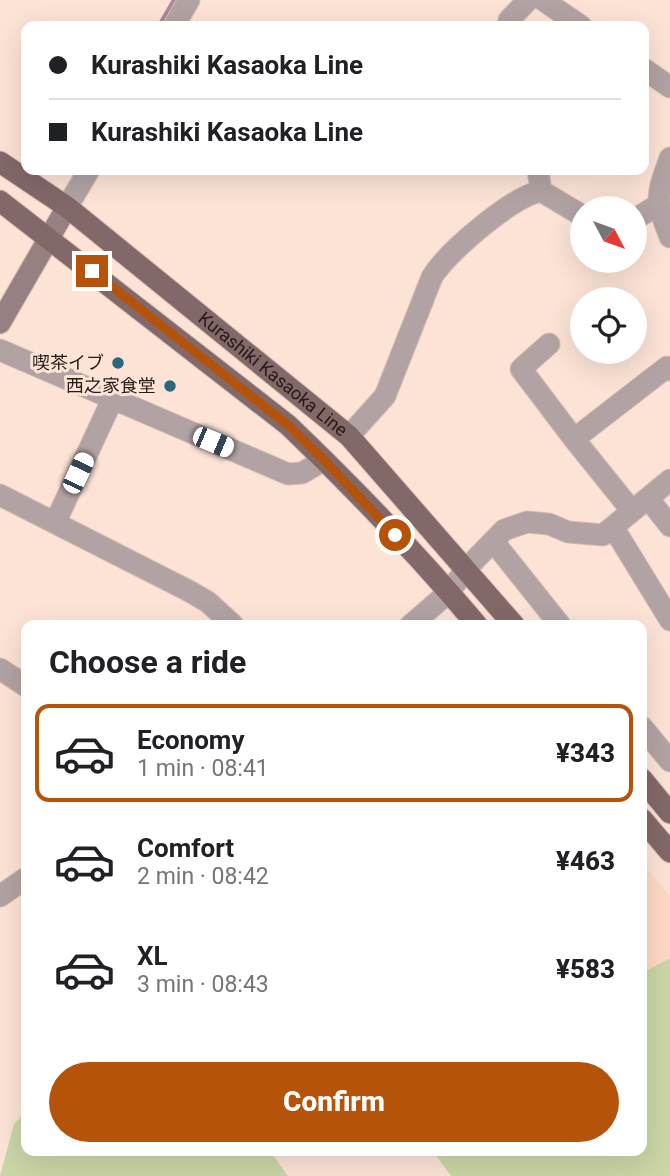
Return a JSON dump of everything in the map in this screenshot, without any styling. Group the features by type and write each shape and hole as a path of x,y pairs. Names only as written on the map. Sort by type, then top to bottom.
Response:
{"main road":[{"name":"Kurashiki Kasaoka Line","path":"0,162 67,207 349,436 510,620"},
{"name":"Kurashiki Kasaoka Line","path":"0,201 288,425 473,620"},
{"path":"647,785 670,813"},
{"path":"647,825 670,852"}],"street":[{"path":"177,21 189,0"},
{"path":"509,21 528,0"},
{"path":"543,0 574,21"},
{"path":"649,72 670,87"},
{"path":"670,158 657,197 670,237"},
{"path":"0,323 86,175"},
{"path":"349,436 385,396 440,263 470,236 527,194 539,180 570,205"},
{"path":"648,211 658,205"},
{"path":"549,344 521,369 574,439 640,505 670,526"},
{"path":"0,349 288,474 302,473 324,460"},
{"path":"574,439 667,367 670,370"},
{"path":"55,523 113,398"},
{"path":"417,620 449,592 467,568 504,530 527,522 549,524 587,536 603,535 670,480"},
{"path":"0,495 189,591 208,602 228,620"},
{"path":"613,527 670,620"},
{"path":"493,541 556,620"},
{"path":"0,669 21,683"},
{"path":"647,733 670,761"},
{"path":"0,896 21,881"}],"shaded area":[{"path":"647,870 670,896 670,957 647,970"}],"green space":[{"path":"670,958 670,1176 451,1176 436,1156 647,1156 647,970"},
{"path":"21,1116 21,1156 273,1156 288,1176 0,1176 14,1124"}],"waterway":[{"path":"163,21 175,0"}],"place":[{"name":"喫茶イブ","path":"118,363"},
{"name":"西之家食堂","path":"170,386"}],"route":[{"path":"92,271 288,425 395,535"}]}
